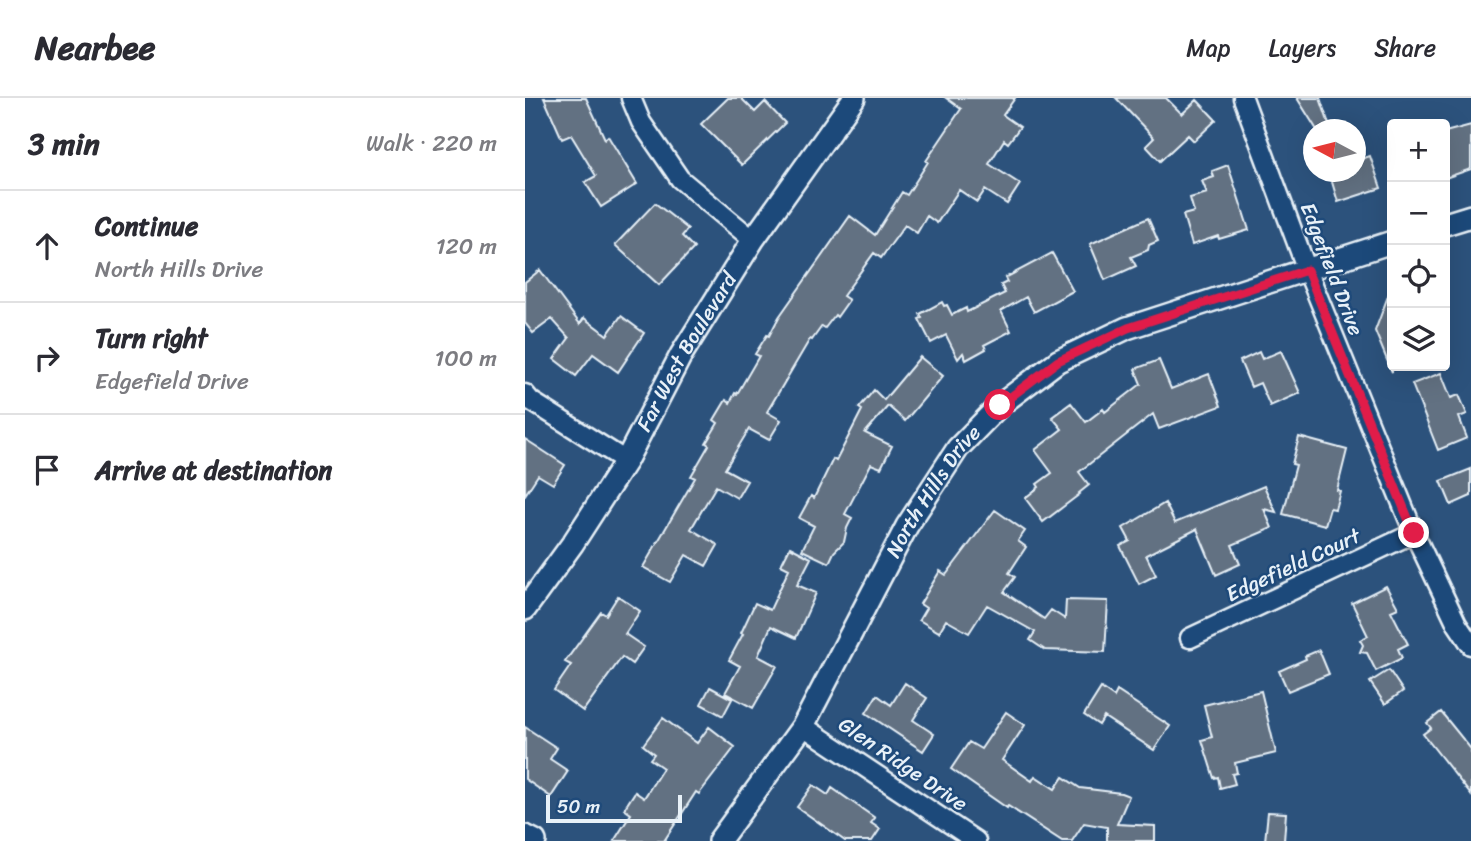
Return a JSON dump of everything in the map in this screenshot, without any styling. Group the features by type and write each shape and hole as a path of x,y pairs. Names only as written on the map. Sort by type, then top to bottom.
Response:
{"street":[{"path":"631,98 641,122 680,179 753,240"},
{"name":"Far West Boulevard","path":"525,609 573,543 626,461 681,355 753,240 854,98"},
{"name":"Edgefield Drive","path":"1243,98 1307,270 1414,533 1457,624 1471,645"},
{"path":"1450,222 1471,216"},
{"name":"North Hills Drive","path":"719,841 803,726 907,526 958,449 1000,405 1058,361 1128,328 1387,244"},
{"path":"525,394 531,401 626,461"},
{"name":"Edgefield Court","path":"1190,638 1414,533"},
{"name":"Glen Ridge Drive","path":"803,726 976,841"},
{"path":"525,836 535,841"}],"building":[{"path":"544,98 586,98 605,139 608,136 637,184 601,207 585,182 596,176 571,135 562,139"},
{"path":"728,98 741,98 755,112 765,102 785,123 742,165 701,124"},
{"path":"946,98 1015,98 1003,115 1020,127 1008,143 1004,140 989,164 1020,184 1007,204 985,190 977,202 959,190 937,223 927,216 917,233 905,225 881,258 874,253 843,296 849,300 837,317 835,315 825,328 822,326 812,340 810,339 767,412 781,420 769,440 749,429 725,469 747,481 737,498 716,486 691,529 718,545 706,566 686,555 670,582 643,567 695,478 691,476 718,423 714,420 726,400 730,403 735,393 737,394 759,356 755,354 767,335 769,336 779,317 850,216 875,235 902,192 907,195 961,109"},
{"path":"1116,98 1166,98 1182,114 1197,100 1216,120 1194,141 1188,135 1160,161 1146,146 1154,138"},
{"path":"1297,98 1320,98 1327,119 1310,119"},
{"path":"1471,125 1471,169 1450,176 1450,131"},
{"path":"1370,156 1381,188 1338,202 1332,182 1366,182 1366,157"},
{"path":"1228,165 1249,230 1192,245 1183,215 1194,212 1190,198 1207,193 1202,181 1214,177 1212,171"},
{"path":"655,203 688,229 682,236 694,248 659,285 615,245"},
{"path":"1148,218 1158,241 1149,245 1148,250 1131,257 1136,266 1105,280 1090,244"},
{"path":"1052,253 1073,291 1034,312 1026,297 1001,311 1011,331 984,345 986,349 966,360 963,353 958,359 946,335 931,343 919,319 922,318 920,314 942,302 944,306 947,305 952,315 966,308 967,312 1005,293 1001,285 1007,282 1005,278"},
{"path":"540,270 580,324 584,318 607,335 621,316 644,333 618,372 593,354 576,376 554,359 569,338 552,319 533,333 525,323 525,282"},
{"path":"1387,299 1387,360 1375,331"},
{"path":"1281,351 1300,393 1270,406 1260,383 1251,387 1240,361 1259,352 1262,359"},
{"path":"920,357 943,376 905,421 888,406 865,433 892,446 881,468 871,464 845,514 852,518 844,542 834,552 829,563 802,550 814,526 799,518 811,496 814,498 833,459 836,461 862,410 859,408 874,390 884,400"},
{"path":"1159,360 1171,389 1209,374 1221,406 1159,429 1153,414 1079,472 1089,485 1043,522 1025,498 1039,487 1037,484 1052,473 1035,450 1062,429 1052,417 1071,403 1086,422 1103,409 1105,412 1141,384 1135,369"},
{"path":"1441,373 1451,398 1459,395 1467,414 1459,417 1467,438 1438,450 1412,384"},
{"path":"1299,437 1347,450 1335,509 1330,508 1325,525 1283,514 1296,465 1292,464"},
{"path":"525,439 565,465 553,484 538,475 525,495"},
{"path":"1471,469 1471,496 1451,505 1441,481"},
{"path":"1264,486 1276,512 1264,509 1272,528 1232,545 1240,564 1216,575 1197,529 1146,555 1156,575 1139,584 1120,546 1130,541 1123,528 1165,503 1175,523"},
{"path":"995,510 1025,531 1018,541 1026,547 1009,573 1015,577 1004,592 1044,619 1051,610 1065,619 1066,600 1108,601 1105,652 1045,650 1030,640 1035,632 987,605 969,633 946,620 939,632 919,620 926,608 920,604 940,571 946,575"},
{"path":"790,547 811,558 797,585 816,593 796,638 771,626 758,656 777,666 753,708 725,693 740,666 729,660 755,603 770,610 789,569 781,565"},
{"path":"1386,586 1398,608 1391,611 1408,644 1398,649 1402,658 1376,671 1367,653 1360,652 1363,645 1360,640 1368,636 1352,603"},
{"path":"618,596 640,611 625,634 644,647 632,664 622,657 583,711 554,690 571,665 565,662 601,612 606,615"},
{"path":"1319,650 1329,674 1288,691 1279,671"},
{"path":"1389,670 1403,691 1385,704 1370,682"},
{"path":"905,683 927,698 913,720 934,734 923,751 866,713 877,695 891,705"},
{"path":"710,687 732,699 723,716 701,704"},
{"path":"1101,688 1114,697 1117,691 1170,726 1154,750 1104,717 1099,725 1084,715"},
{"path":"1261,691 1276,753 1235,763 1237,773 1232,774 1235,784 1220,788 1218,777 1214,778 1202,740 1212,737 1204,705"},
{"path":"1006,712 1025,725 1002,760 1032,781 1035,776 1055,789 1063,777 1080,788 1129,796 1117,824 1155,826 1155,841 1107,841 1107,827 1084,823 1072,841 1062,841 1008,806 1007,808 951,769 969,742 981,749"},
{"path":"1441,712 1471,749 1471,795 1423,734 1431,728 1427,723"},
{"path":"663,718 697,743 709,727 735,747 699,794 696,792 664,841 614,841 631,814 624,809 635,792 644,798 663,768 650,759 654,754 643,745"},
{"path":"525,727 557,748 550,759 568,771 551,797 525,779"},
{"path":"813,785 828,795 832,788 875,818 871,823 880,829 872,841 845,841 797,807"},
{"path":"1268,812 1286,813 1284,841 1265,841"}],"route":[{"path":"1000,405 1058,361 1128,328 1307,270 1414,533"}]}
